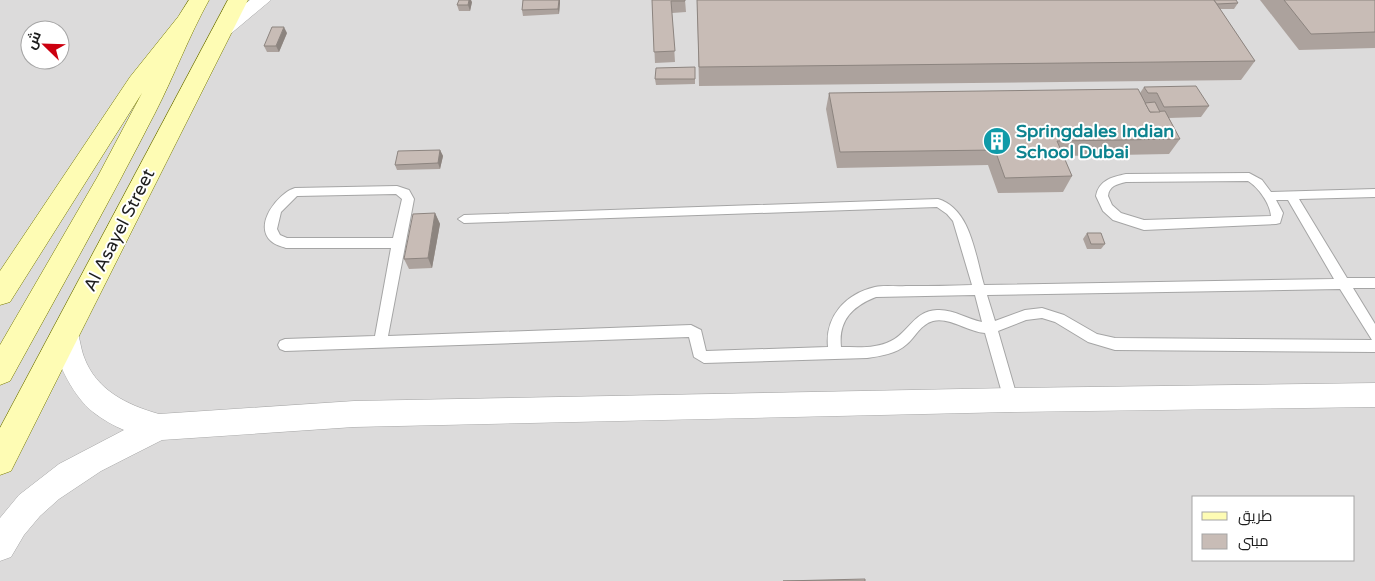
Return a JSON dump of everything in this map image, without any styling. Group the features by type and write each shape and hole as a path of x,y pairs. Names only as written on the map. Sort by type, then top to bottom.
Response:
{"main road":[{"name":"Al Asayel Street","path":"0,460 238,0"},
{"path":"0,294 149,65 194,9"},
{"path":"0,372 131,137 194,9"}],"street":[{"path":"221,32 262,0"},
{"path":"66,334 71,360 89,390 102,402 127,418 159,427 354,414 1011,400 1375,395"},
{"path":"0,546 24,513 55,482 96,458 159,427"}],"lane":[{"path":"1250,177 1257,180 1267,196 1278,216 1273,221 1144,226 1129,222 1115,215 1105,205 1101,195 1104,186 1113,180 1126,178 1250,177"},
{"path":"380,342 408,199 406,193 397,190 295,192 283,198 271,228 273,235 278,240 286,243 398,243"},
{"path":"1267,196 1375,193"},
{"path":"1291,195 1375,336"},
{"path":"464,219 938,203 948,207 956,214 1011,400"},
{"path":"835,353 834,329 844,309 864,296 890,292 1375,283"},
{"path":"285,345 691,331 696,334 699,353 704,357 881,351 902,340 919,322 929,316 942,315 979,327 991,328 1029,312 1059,317 1087,336 1115,344 1375,346"}],"shaded area":[{"path":"0,0 1375,0 1375,581 0,581"}],"building":[{"path":"459,0 469,0 468,5 457,5"},
{"path":"523,0 559,0 558,9 522,10"},
{"path":"652,0 685,0 671,1 675,51 654,52"},
{"path":"697,0 1214,0 1255,61 699,67"},
{"path":"1214,0 1236,0 1238,3 1217,4"},
{"path":"1284,0 1375,0 1375,32 1311,34"},
{"path":"272,27 284,27 276,46 264,46"},
{"path":"695,67 695,79 655,79 656,68"},
{"path":"1196,86 1209,106 1164,107 1157,93 1148,93 1144,87"},
{"name":"Springdales Indian School Dubai","path":"1138,89 1150,112 1165,111 1180,139 1057,141 1072,176 1005,178 995,150 840,152 829,93"},
{"path":"1155,102 1160,112 1150,112 1145,103"},
{"path":"440,150 438,163 395,165 398,151"},
{"path":"435,213 428,258 404,259 413,214"},
{"path":"1087,233 1101,233 1105,244 1091,244"},
{"path":"865,579 865,581 783,581"}],"place":[{"name":"Springdales Indian School Dubai","path":"997,141"}]}
